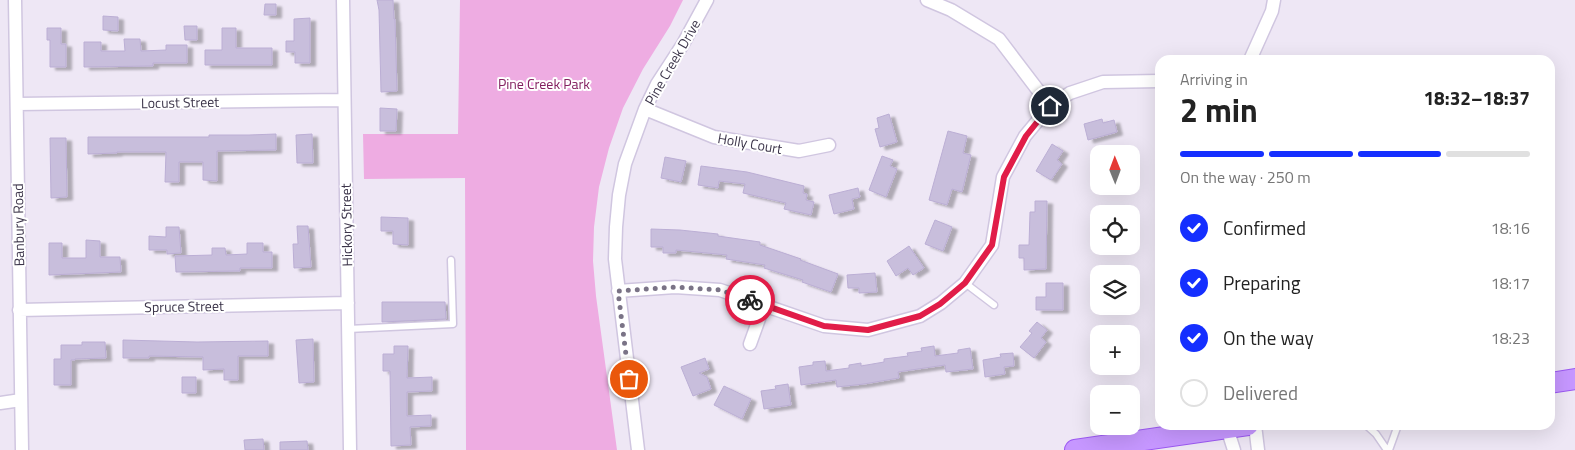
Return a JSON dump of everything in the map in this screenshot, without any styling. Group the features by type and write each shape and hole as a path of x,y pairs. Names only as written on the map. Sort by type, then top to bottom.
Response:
{"main road":[{"path":"1555,382 1575,379"},
{"path":"1075,450 1182,430"}],"street":[{"name":"Banbury Road","path":"15,0 22,450"},
{"name":"Hickory Street","path":"343,0 350,450"},
{"name":"Pine Creek Drive","path":"638,450 615,259 619,195 626,164 645,109 707,0"},
{"path":"927,0 950,10 999,39 1050,106"},
{"path":"1252,55 1272,11 1274,0"},
{"path":"618,291 675,287 720,290 824,326 868,330 920,316 940,304 965,283 992,245 1004,177 1026,136 1050,106 1070,93 1103,82 1155,81"},
{"name":"Locust Street","path":"16,104 344,100"},
{"name":"Holly Court","path":"645,109 714,137 799,151 829,146"},
{"name":"Spruce Street","path":"19,310 348,303"},
{"path":"750,344 764,305"},
{"path":"0,403 21,400"},
{"path":"1228,430 1234,450"},
{"path":"1256,430 1258,450"}],"lane":[{"path":"348,329 452,324 451,260"},
{"path":"965,283 994,305"},
{"path":"1372,430 1388,450"},
{"path":"1388,450 1396,430"}],"green space":[{"name":"Pine Creek Park","path":"460,0 683,0 623,108 609,148 599,187 594,227 593,261 617,450 466,450 465,178 364,179 363,134 458,134"}],"building":[{"path":"377,0 393,0 397,91 381,92 379,10"},
{"path":"265,4 276,4 276,15 264,15"},
{"path":"103,16 118,17 118,31 103,30"},
{"path":"310,18 310,63 295,63 295,52 286,52 286,41 294,41 294,19"},
{"path":"184,26 197,26 197,40 185,40"},
{"path":"47,28 61,28 61,44 66,44 66,67 50,67 50,40 47,40"},
{"path":"222,28 236,28 236,48 272,48 272,65 205,65 205,50 222,50"},
{"path":"124,39 140,39 141,51 166,50 166,45 187,45 187,63 153,63 153,66 84,67 84,42 101,42 101,51 125,51"},
{"path":"380,108 397,109 396,131 380,131"},
{"path":"889,114 897,142 880,147 875,129 879,128 877,118"},
{"path":"1102,119 1103,123 1114,120 1117,132 1088,140 1084,124"},
{"path":"948,131 967,136 963,153 971,155 962,192 952,189 947,205 929,200"},
{"path":"276,134 276,150 217,151 217,181 203,180 203,162 179,162 179,182 165,182 166,152 88,154 88,137 209,137 209,135"},
{"path":"312,134 313,163 297,163 296,135"},
{"path":"50,138 66,138 67,197 51,198"},
{"path":"1052,144 1063,151 1057,160 1062,164 1051,180 1036,171"},
{"path":"882,156 893,160 890,166 897,169 886,197 869,190"},
{"path":"665,157 686,161 681,182 661,178"},
{"path":"701,166 747,172 804,186 803,193 807,194 806,200 814,202 811,215 784,209 786,203 743,193 745,184 719,181 718,188 698,185"},
{"path":"858,188 860,197 852,199 854,209 834,214 829,195"},
{"path":"1035,201 1047,201 1046,269 1024,270 1024,258 1019,258 1019,245 1029,245 1030,212 1035,212"},
{"path":"381,217 408,218 408,245 393,244 393,231 381,231"},
{"path":"935,220 952,227 943,251 925,244"},
{"path":"297,226 308,226 311,267 294,268 293,244 298,244"},
{"path":"166,227 179,227 181,253 167,254 167,250 149,250 149,236 166,237"},
{"path":"651,229 718,234 718,236 760,242 760,245 838,274 831,292 802,282 803,280 764,268 765,265 726,259 727,255 676,250 676,253 663,253 663,247 651,247"},
{"path":"86,240 100,241 100,257 120,257 121,272 49,275 49,243 62,243 62,258 86,258"},
{"path":"247,243 263,243 263,252 272,252 272,268 240,268 240,271 176,272 175,256 212,255 212,248 225,248 226,255 247,254"},
{"path":"909,246 924,268 913,275 908,268 896,276 887,261"},
{"path":"875,273 877,292 859,293 859,288 848,288 847,275"},
{"path":"1046,283 1063,283 1063,310 1036,310 1036,297 1046,297"},
{"path":"382,302 445,302 446,319 382,322"},
{"path":"1037,322 1047,330 1041,338 1046,342 1034,358 1020,347 1032,333 1029,331"},
{"path":"313,339 314,382 299,383 296,340"},
{"path":"123,340 268,341 268,356 238,356 238,380 224,380 224,369 203,370 203,357 149,356 149,358 123,358"},
{"path":"82,342 105,342 106,358 71,360 71,385 54,385 54,359 61,359 61,345 82,345"},
{"path":"394,346 408,346 407,378 432,377 432,391 407,392 407,416 431,415 431,426 410,427 411,445 391,446 390,371 383,371 383,354 394,354"},
{"path":"934,346 935,356 958,353 958,350 970,348 973,369 946,372 945,365 898,372 899,378 864,384 837,387 836,380 801,385 799,367 813,365 813,362 825,361 826,371 849,368 849,365 861,363 861,366 884,362 884,359 908,356 907,353 922,351 921,348"},
{"path":"1013,353 1014,366 1004,367 1005,374 985,377 983,360 1001,357 1000,354"},
{"path":"705,358 709,369 699,373 707,377 711,389 693,396 681,367"},
{"path":"182,377 196,377 196,393 182,393"},
{"path":"788,384 791,405 764,409 761,391 776,389 775,386"},
{"path":"724,386 751,399 742,419 714,405"},
{"path":"263,439 264,450 245,450 244,440"},
{"path":"307,441 308,450 280,450 280,442"}],"way so far":[{"path":"629,379 618,291 675,287 720,290 750,300"}],"route":[{"path":"750,300 824,326 868,330 920,316 940,304 965,283 992,245 1004,177 1026,136 1050,106"}]}
